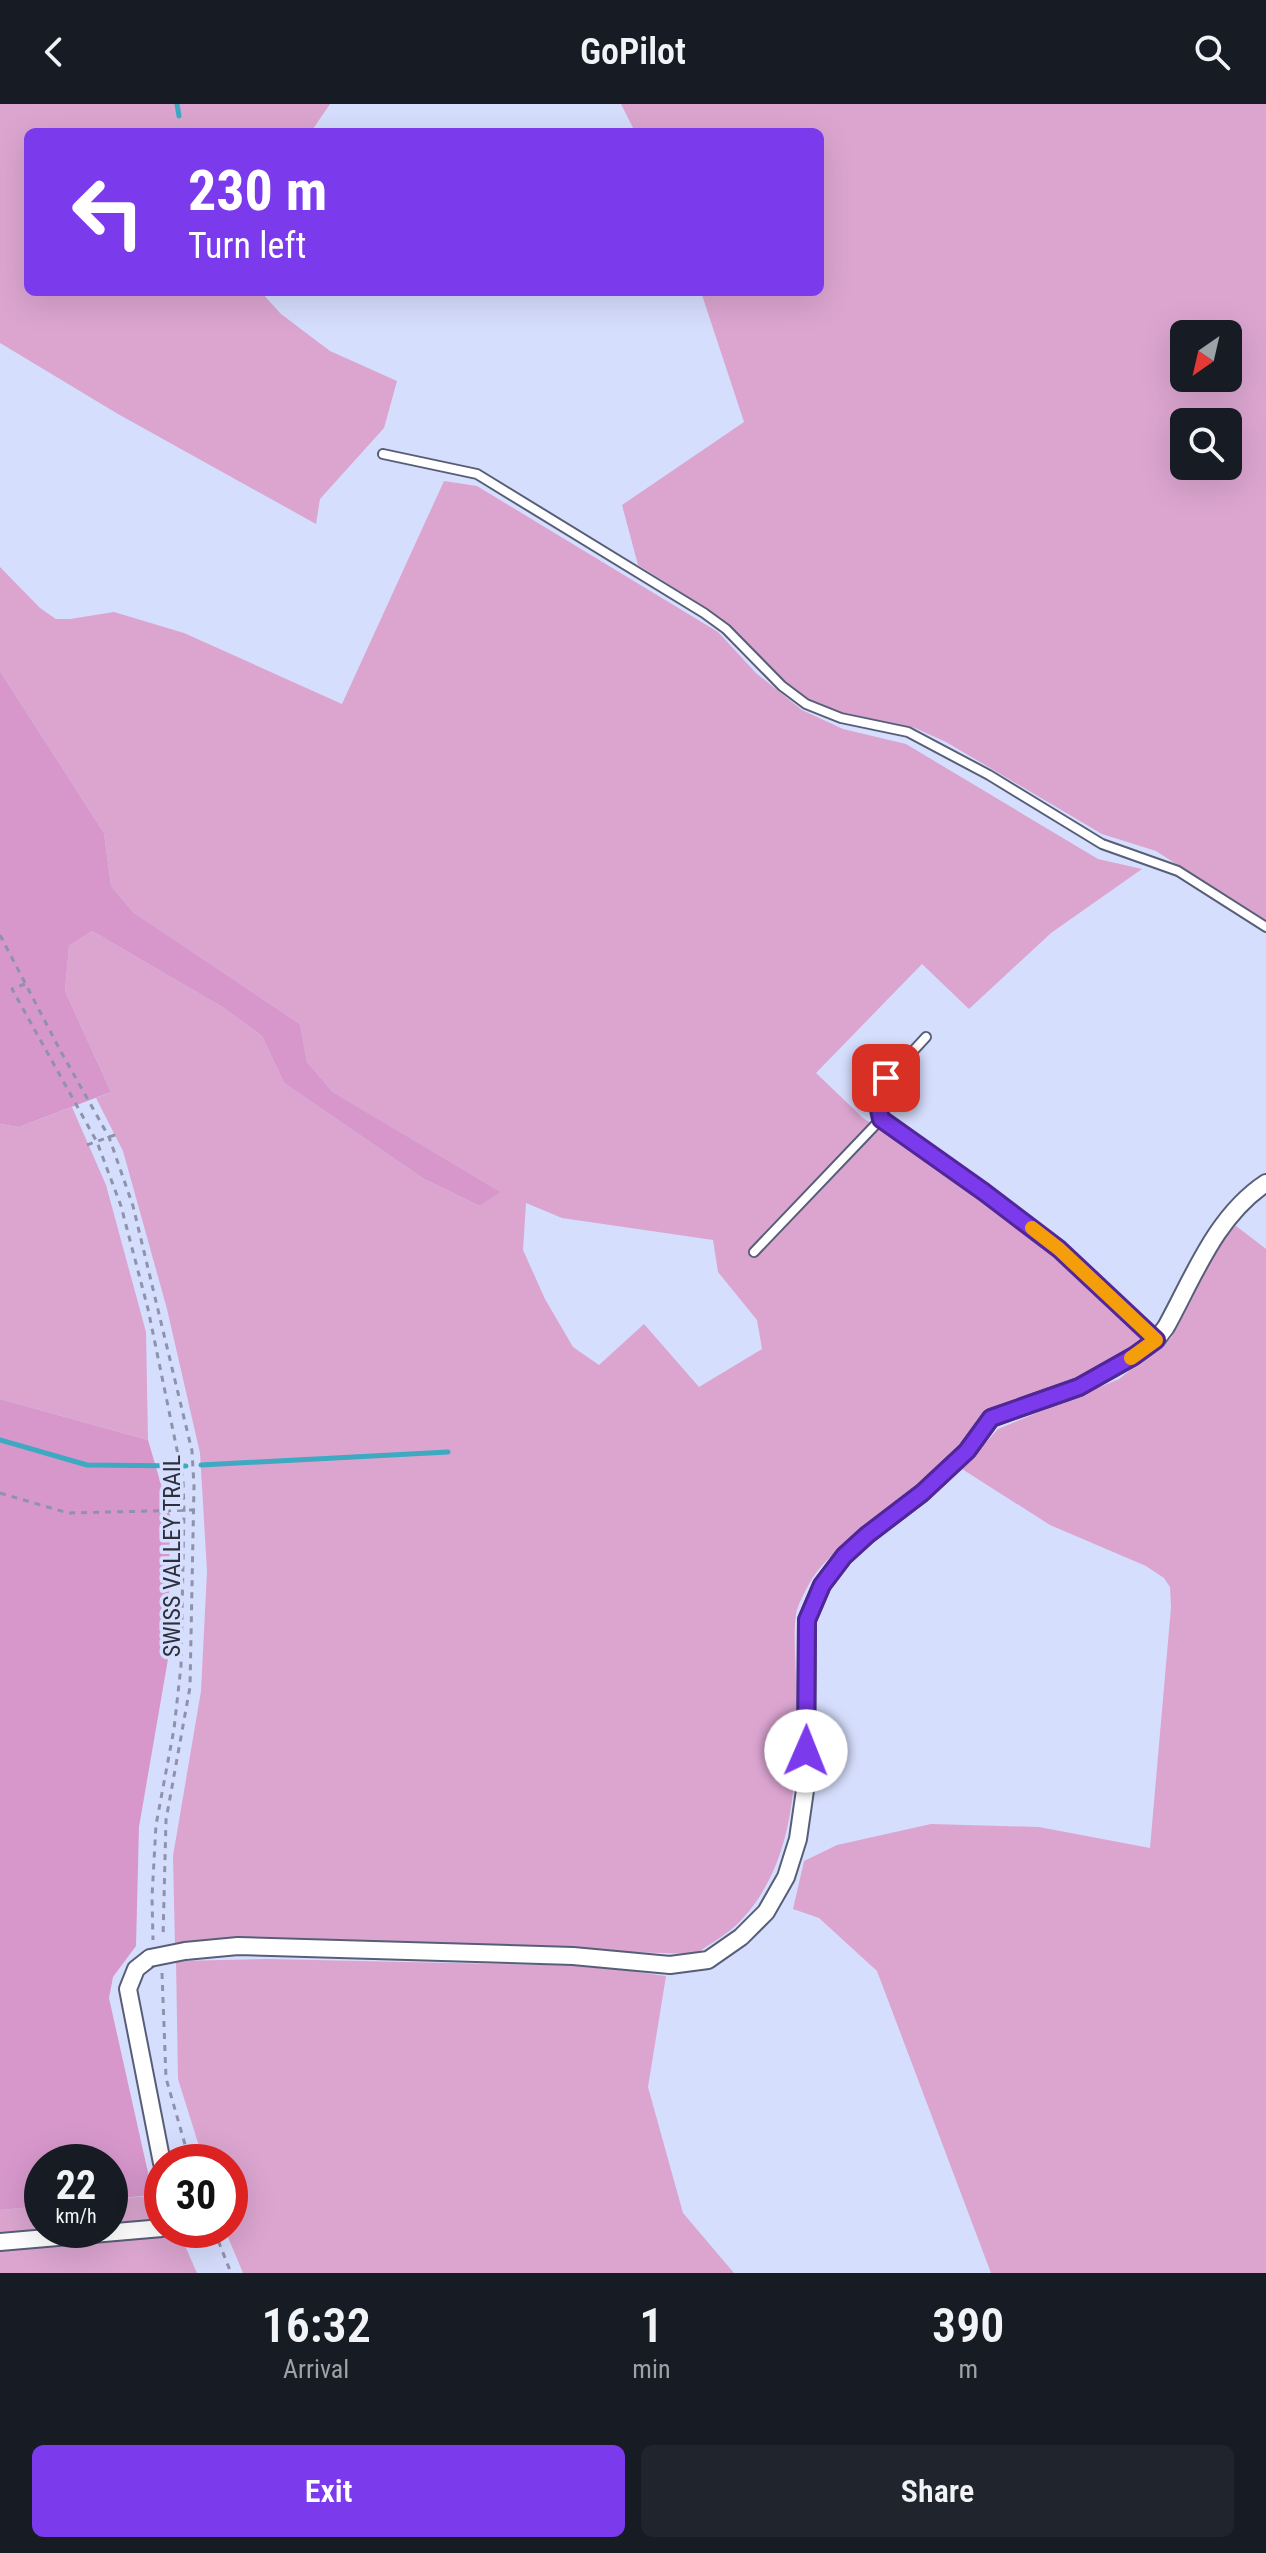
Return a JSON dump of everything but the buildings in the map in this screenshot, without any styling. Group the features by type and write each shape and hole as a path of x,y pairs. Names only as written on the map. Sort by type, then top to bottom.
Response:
{"street":[{"path":"158,2144 128,1989 136,1969 156,1961 185,1951 238,1946 573,1956 670,1965 708,1960 741,1937 766,1912 786,1877 798,1839 806,1783 807,1620 822,1585 855,1545 922,1493 967,1451 991,1418 1079,1387 1156,1340 1221,1226 1247,1196 1266,1183"},
{"path":"0,2242 144,2230"}],"lane":[{"path":"383,454 477,474 704,613 726,629 782,686 806,704 841,718 908,732 989,775 1102,844 1178,871 1266,927"},
{"path":"926,1037 878,1089 876,1100 881,1119 1059,1249 1156,1340"},
{"path":"754,1252 881,1119"}],"path":[{"name":"SWISS VALLEY TRAIL","path":"0,935 109,1137 133,1206 192,1451 194,1510 190,1687 166,1820 163,1944"},
{"path":"25,984 12,989 97,1142 121,1206 148,1309 183,1479 181,1666 174,1729 156,1825 153,1868 153,1935 164,1936"},
{"path":"87,1145 120,1133"},
{"path":"0,1493 68,1513 194,1510"},
{"path":"181,1666 190,1668"},
{"path":"156,1961 166,2078 185,2144"},
{"path":"221,2248 231,2273"}],"shaded area":[{"path":"0,104 330,104 314,128 24,128 24,296 265,296 281,314 330,351 397,381 384,428 320,499 316,524 118,414 0,343"},
{"path":"621,104 1266,104 1266,922 1156,851 1102,834 946,742 915,728 809,702 709,610 638,565 622,505 744,422 702,296 824,296 824,128 633,128"},
{"path":"444,481 477,486 718,632 756,673 802,710 843,729 906,744 1098,859 1142,869 1051,933 969,1009 922,964 816,1073 863,1118 882,1131 889,1130 939,1162 1057,1252 1144,1339 1128,1353 1093,1373 1016,1400 989,1413 928,1479 852,1538 819,1569 796,1614 796,1747 785,1838 761,1894 743,1918 695,1954 226,1940 175,1946 173,1856 201,1691 207,1571 200,1453 167,1309 123,1151 96,1098 111,1092 65,991 69,946 92,931 224,1008 262,1036 284,1083 424,1179 480,1206 499,1192 333,1092 307,1062 300,1024 133,912 111,886 104,833 0,671 0,567 40,608 56,619 114,612 184,633 342,704","holes":["526,1203 562,1218 713,1240 718,1272 757,1320 762,1349 699,1387 644,1324 599,1365 573,1347 545,1299 523,1250"]},
{"path":"0,671 104,833 111,886 133,912 300,1024 307,1062 333,1092 500,1192 480,1206 424,1179 284,1083 262,1036 224,1008 92,931 69,946 65,991 111,1092 19,1127 0,1124"},
{"path":"72,1107 106,1185 146,1332 148,1440 0,1399 0,1124 19,1127"},
{"path":"1231,1222 1266,1249 1266,2273 991,2273 877,1971 819,1918 793,1909 804,1861 837,1845 931,1824 1039,1827 1150,1848 1171,1607 1170,1587 1164,1578 1146,1566 1050,1525 962,1469 998,1429 1119,1379 1171,1338"},
{"path":"0,1399 148,1440 170,1515 168,1659 139,1827 136,1946 113,1977 109,1998 144,2155 144,2196 128,2197 128,2144 24,2144 24,2208 0,2210"},
{"path":"268,1959 595,1966 666,1976 648,2087 683,2213 734,2273 243,2273 233,2248 248,2248 248,2144 198,2144 178,2079 176,1961"},
{"path":"144,2196 144,2248 186,2248 197,2273 0,2273 0,2210 24,2208 24,2248 128,2248 128,2198"}],"waterway":[{"path":"177,104 179,116"},
{"path":"0,1440 87,1465 186,1466"},
{"path":"201,1465 448,1452"}],"slow traffic":[{"path":"1032,1228 1059,1249 1156,1340 1131,1358"}],"route":[{"path":"806,1751 807,1620 822,1585 844,1556 922,1493 967,1451 991,1418 1079,1387 1156,1340 1059,1249 881,1119 876,1100 878,1089 886,1078"}]}
